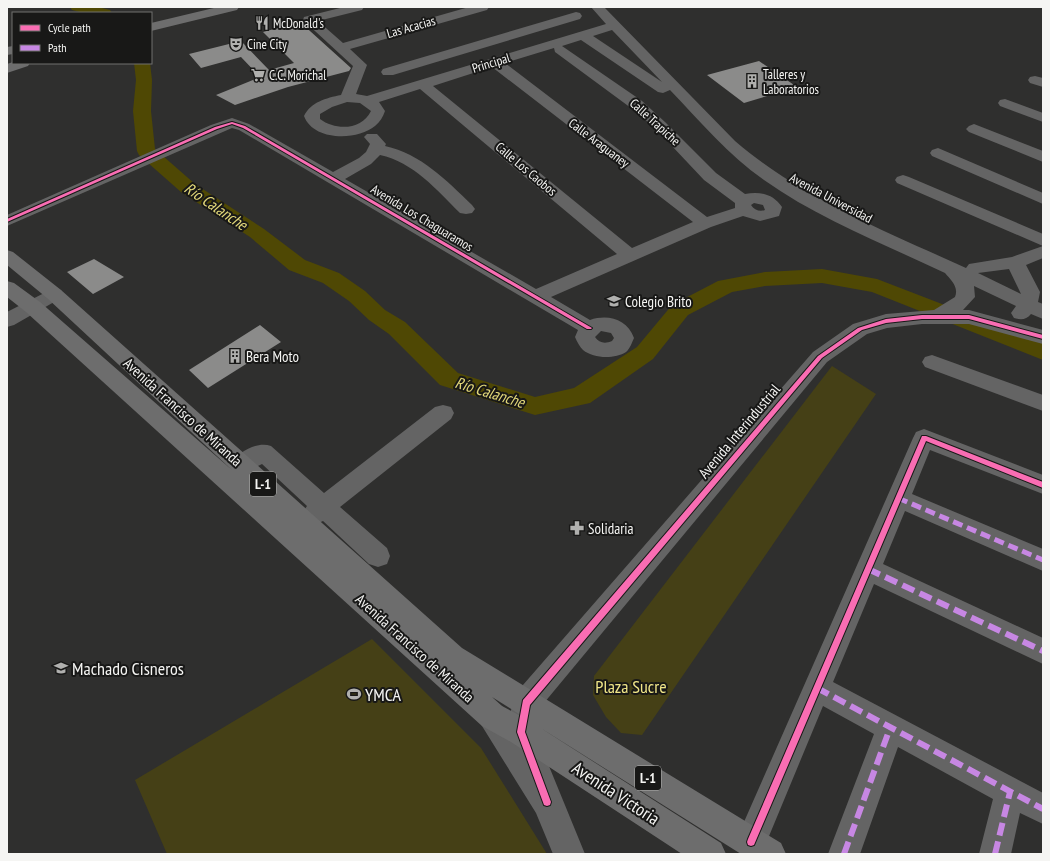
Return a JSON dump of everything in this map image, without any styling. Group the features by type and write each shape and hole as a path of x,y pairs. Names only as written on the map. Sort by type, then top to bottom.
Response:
{"main road":[{"path":"152,23 216,7"},
{"path":"152,27 233,7"},
{"path":"7,68 20,64"},
{"name":"Avenida Francisco de Miranda","path":"7,256 54,294 452,657 526,703"},
{"name":"Avenida Francisco de Miranda","path":"7,287 32,307 492,716 521,732"},
{"name":"Avenida Victoria","path":"526,703 761,848"},
{"name":"Avenida Victoria","path":"521,732 710,854"}],"street":[{"path":"347,98 360,64 309,20 358,7"},
{"name":"Las Acacias","path":"340,48 483,7"},
{"name":"Avenida Universidad","path":"597,7 750,163 796,195 833,214 951,268 1028,298"},
{"name":"Avenida Universidad","path":"611,7 745,139 785,174 808,189 842,207 975,268 1028,298"},
{"path":"388,72 576,16"},
{"name":"Principal","path":"497,63 560,49 616,25"},
{"name":"Avenida Universidad","path":"588,38 704,117"},
{"name":"Principal","path":"363,127 352,130 335,131 321,127 315,123 312,118 314,112 319,106 332,100 347,98 371,103 497,63 588,38"},
{"name":"Calle Araguaney","path":"478,45 497,63 705,223"},
{"name":"Calle Trapiche","path":"560,49 627,97 659,124 719,185 745,206 705,223"},
{"name":"Calle Los Caobos","path":"425,86 629,255"},
{"path":"334,178 365,161 376,149 378,144 363,127 376,117 378,111 371,103"},
{"path":"1005,103 1043,118"},
{"name":"Avenida Los Chaguaramos","path":"7,221 216,128 232,123 244,127 334,178 589,328"},
{"path":"974,129 1043,157"},
{"path":"376,149 399,154 424,169 466,208"},
{"path":"938,153 1043,199"},
{"path":"903,180 1043,241"},
{"path":"534,297 705,223"},
{"path":"975,268 1033,258 1028,298 1023,312 1010,319 977,319"},
{"name":"Avenida Interindustrial","path":"930,316 963,302 967,296 967,289 963,281 951,268"},
{"path":"7,320 54,294"},
{"name":"Avenida Interindustrial","path":"526,703 820,357 860,330 886,321 930,316 977,319 1043,337"},
{"path":"932,362 1043,403"},
{"path":"304,522 443,413"},
{"path":"761,848 817,688 924,438 1043,485"},
{"path":"242,465 263,452 378,556"},
{"path":"898,498 1043,560"},
{"path":"868,570 1043,651"},
{"path":"817,688 1043,810"},
{"path":"526,703 521,732 547,802 569,854"},
{"path":"492,716 547,802"},
{"path":"844,854 890,728"},
{"path":"995,854 1010,792"}],"green space":[{"name":"Plaza Sucre","path":"832,366 876,394 642,735 621,733 606,717 593,695 594,676"},
{"name":"YMCA","path":"372,639 481,748 547,854 167,854 135,780"}],"building":[{"path":"300,22 351,68 349,71 288,87 235,105 216,95 260,77 241,57 201,68 189,54 241,41 269,70 294,63 263,32"},
{"name":"Talleres y Laboratorios","path":"759,61 797,87 744,103 707,75"},
{"path":"94,259 124,277 93,294 67,272"},
{"name":"Bera Moto","path":"260,325 281,342 208,388 189,370"}],"waterway":[{"name":"Río Calanche","path":"77,7 100,12"},
{"name":"Río Calanche","path":"142,64 144,80 142,111 146,151 188,188 210,204 257,233 297,265 331,278 357,296 377,315 397,328 449,379 535,406 581,396 645,353 680,310 726,286 765,279 822,276 877,286 1043,352"}],"marked path":[{"path":"898,498 1043,560"},
{"path":"868,569 1043,651"},
{"path":"817,688 1043,809"},
{"path":"844,854 890,728"},
{"path":"995,854 1010,792"}],"cycle path":[{"path":"7,221 216,128 232,123 244,127 589,328"},
{"path":"547,802 521,732 526,703 820,357 860,329 886,321 922,317 969,317 1043,337"},
{"path":"751,842 924,438 1043,485"}],"place":[{"name":"McDonald's","path":"262,23"},
{"name":"Cine City","path":"236,44"},
{"name":"C.C. Morichal","path":"258,75"},
{"name":"Talleres y Laboratorios","path":"752,81"},
{"name":"Colegio Brito","path":"614,301"},
{"name":"Bera Moto","path":"235,356"},
{"name":"Solidaria","path":"577,528"},
{"name":"Machado Cisneros","path":"61,668"},
{"name":"YMCA","path":"354,694"}]}
